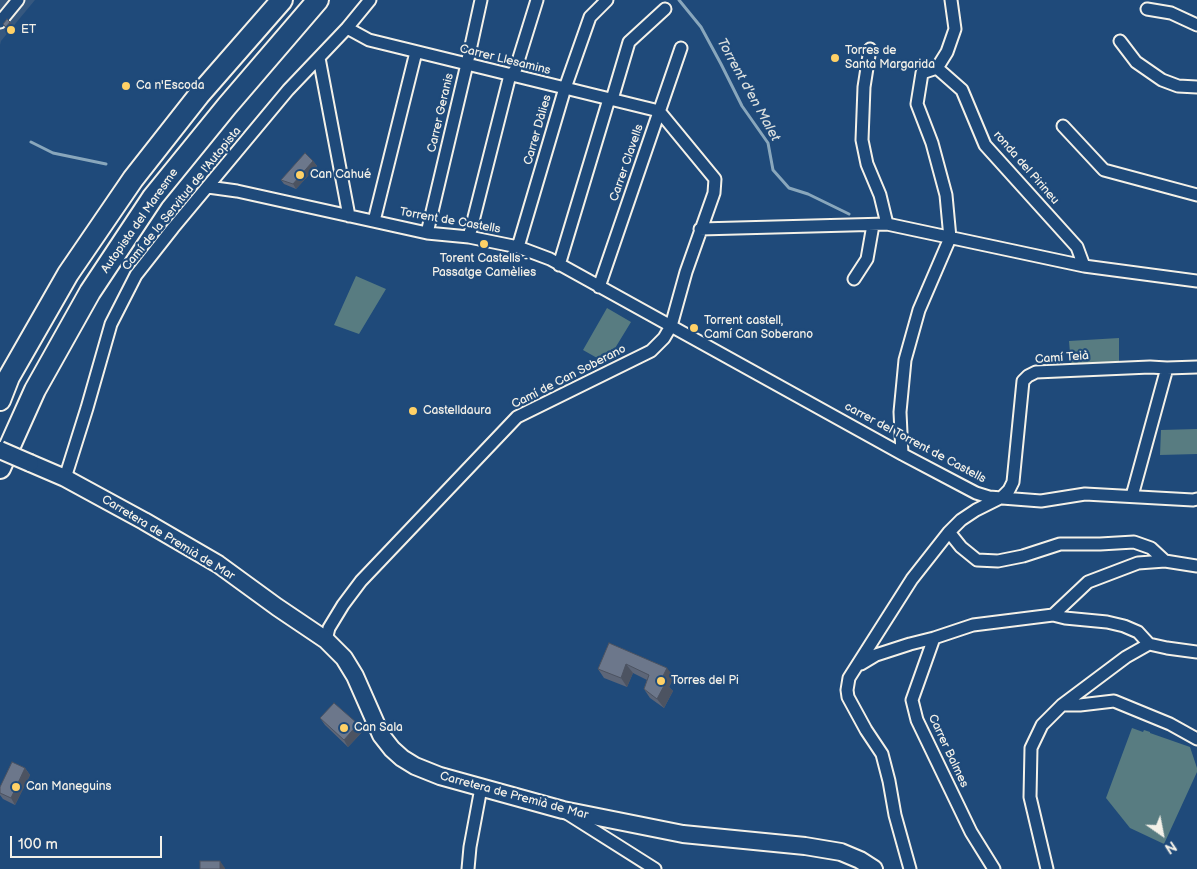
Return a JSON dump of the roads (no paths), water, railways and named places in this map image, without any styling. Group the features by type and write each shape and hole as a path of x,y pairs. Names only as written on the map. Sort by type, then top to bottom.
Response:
{"highway":[{"path":"0,400 9,377 68,274 133,179 199,95 282,0"},
{"name":"Autopista del Maresme","path":"0,468 35,390 85,300 148,205 221,114 318,0"}],"street":[{"path":"0,22 18,0"},
{"name":"Camí de la Servitud de l'Autopista","path":"65,478 111,324 136,275 288,90 347,28 370,0"},
{"name":"Carrer Geranis","path":"427,233 481,0"},
{"path":"469,237 510,75 515,71 537,0"},
{"name":"Carrer Dàlies","path":"518,247 565,88 590,16 607,0"},
{"path":"902,454 900,412 905,360 920,310 950,238 946,195 932,143 917,104 922,73 937,68 947,52 955,29 951,0"},
{"path":"559,265 609,99 613,96 629,42 665,9"},
{"path":"1147,10 1170,13 1197,25"},
{"name":"Carrer Llesamins","path":"347,28 369,40 659,111"},
{"path":"1120,41 1136,62 1162,80 1178,86 1197,87"},
{"name":"Carrer Clavells","path":"600,287 681,48"},
{"path":"870,50 864,87 862,140 867,164 880,196 887,224"},
{"path":"374,221 416,52"},
{"path":"319,58 349,216"},
{"name":"ronda del Pirineu","path":"937,68 962,90 985,146 1077,247 1084,266"},
{"name":"Camí de Can Soberano","path":"326,640 329,628 361,581 517,418 651,351 664,338 671,326 686,272 714,193 715,179 659,111"},
{"path":"1063,126 1104,170 1197,195"},
{"name":"Torrent de Castells","path":"208,187 237,191 427,233 469,237 518,247 550,260 671,326"},
{"path":"700,229 887,224 1084,266 1197,280"},
{"path":"854,279 868,259 873,225"},
{"name":"carrer del Torrent de Castells","path":"671,326 976,493 989,497 1041,501 1085,494 1197,499"},
{"name":"Camí Teià","path":"1002,497 1010,490 1013,482 1023,381 1028,376 1036,372 1197,367"},
{"path":"1132,496 1167,368"},
{"name":"Carretera de Premià de Mar","path":"0,450 65,478 218,564 326,640 344,658 355,676 382,735 392,749 415,766 440,776 563,810 683,834 805,846 841,852 860,860 874,869"},
{"path":"910,869 895,815 882,754 848,697 849,678 912,579 949,532 961,520 976,510 1002,497"},
{"path":"949,532 977,560 998,562 1060,544 1134,542 1151,548 1165,561"},
{"path":"1053,615 1088,582 1138,563 1165,561 1197,566"},
{"path":"857,667 876,655 973,625 1053,615 1124,626 1138,632 1149,644 1197,652"},
{"name":"Carrer Balmes","path":"934,638 912,700 917,720 971,832 994,869"},
{"path":"1047,869 1030,797 1031,748 1042,725 1062,705 1126,657 1149,644"},
{"path":"1062,705 1080,706 1114,701 1170,724 1197,739"},
{"path":"468,869 470,847 481,788"},
{"path":"563,810 655,869"}],"waterway":[{"name":"Torrent d'en Malet","path":"679,0 701,27 742,106 768,143 773,170 789,188 808,194 849,214"},
{"name":"Torrent de Castells","path":"31,142 53,153 106,164"}],"place":[{"name":"ET","path":"11,30"},
{"name":"Torres de Santa Margarida","path":"835,58"},
{"name":"Ca n'Escoda","path":"126,86"},
{"name":"Can Cahué","path":"300,175"},
{"name":"Torent Castells - Passatge Camèlies","path":"484,244"},
{"name":"Torrent castell, Camí Can Soberano","path":"694,328"},
{"name":"Castelldaura","path":"413,411"},
{"name":"Torres del Pi","path":"661,681"},
{"name":"Can Sala","path":"344,728"},
{"name":"Can Maneguins","path":"16,787"}]}
